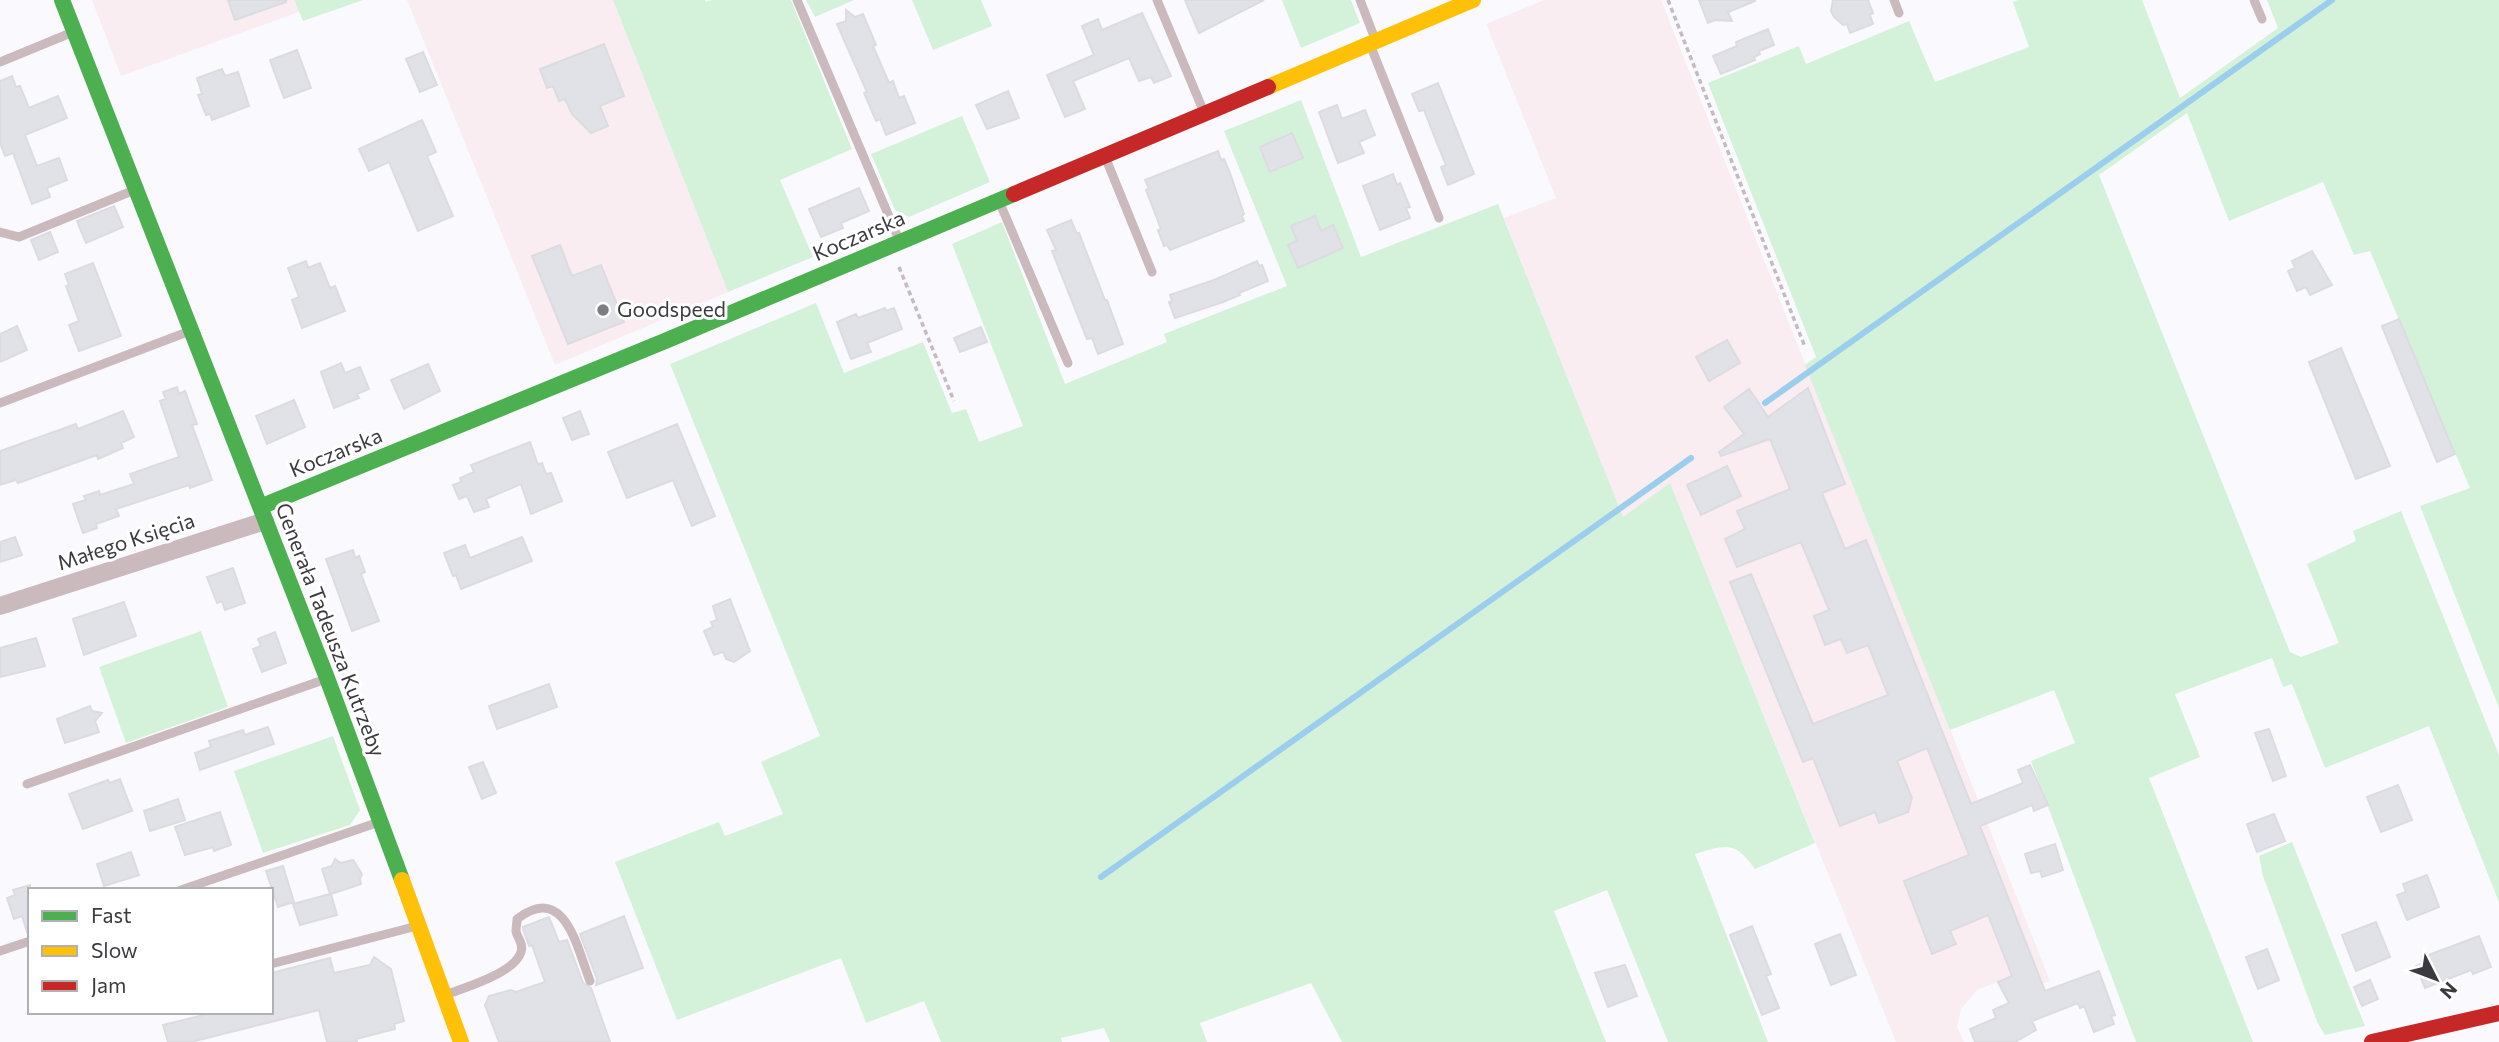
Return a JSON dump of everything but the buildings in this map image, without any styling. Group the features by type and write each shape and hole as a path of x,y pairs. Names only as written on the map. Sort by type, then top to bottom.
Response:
{"street":[{"name":"Generała Tadeusza Kutrzeby","path":"62,0 327,678 461,1042"},
{"name":"Koczarska","path":"262,514 895,243 1473,0"},
{"name":"Małego Księcia","path":"0,606 262,514"},
{"path":"2372,1042 2499,1013"}],"lane":[{"path":"797,0 895,243"},
{"path":"1157,0 1204,112"},
{"path":"1360,0 1373,42 1440,218"},
{"path":"1894,0 1899,13"},
{"path":"2254,0 2262,19"},
{"path":"0,62 74,31"},
{"path":"1105,154 1152,272"},
{"path":"0,232 19,237 136,190"},
{"path":"998,200 1068,363"},
{"path":"0,403 191,330"},
{"path":"27,783 327,678"},
{"path":"187,888 380,822"},
{"path":"444,996 505,970 515,962 521,951 521,941 516,931 517,919 537,907 549,909 568,923 590,981"},
{"path":"273,963 418,926"},
{"path":"0,951 28,942"}],"path":[{"path":"1668,0 1805,347"},
{"path":"895,243 954,401"}],"shaded area":[{"path":"92,0 294,0 299,12 121,76"},
{"path":"407,0 613,0 728,292 555,365"},
{"path":"1544,0 1661,0 2050,981 2019,993 2012,976 1977,990 1961,1009 1957,1027 1964,1042 1896,1042 1670,483 1623,517 1617,503 1504,218 1556,198 1486,24"}],"green space":[{"path":"294,0 363,0 303,21"},
{"path":"613,0 791,0 852,149 780,180 813,257 728,292"},
{"path":"806,0 854,0 815,17"},
{"path":"912,0 981,0 992,26 933,50"},
{"path":"1282,0 1351,0 1360,23 1301,48"},
{"path":"2142,0 2180,98 2278,28 2267,0 2499,0 2499,708 2420,506 2470,488 2370,251 2354,255 2323,182 2229,221 2187,113 2099,175 2290,652 2301,657 2339,643 2307,564 2356,541 2353,531 2401,511 2499,755 2499,902 2429,726 2325,768 2292,684 2283,687 2272,658 2175,694 2200,757 2149,778 2253,1042 2136,1042 2031,761 2075,743 2054,690 1950,730 1805,365 1816,357 1708,83 1799,46 1806,64 1909,21 1935,82 2029,47 2013,2"},
{"path":"1301,100 1361,257 1498,204 1623,517 1670,483 1815,843 1755,869 1741,853 1729,847 1695,854 1768,1042 1668,1042 1607,890 1554,911 1606,1042 1342,1042 1311,983 1200,1023 1207,1042 1110,1042 1104,1028 1061,1038 1062,1042 941,1042 924,1001 866,1023 841,958 677,1020 615,862 719,822 725,836 783,814 761,762 820,736 670,364 816,303 844,373 923,342 952,413 966,409 979,442 1023,426 952,244 1002,222 1065,384 1167,342 1164,334 1287,286 1224,131"},
{"path":"962,116 990,182 909,217 895,210 871,154"},
{"path":"201,631 228,707 126,743 99,667"},
{"path":"333,736 360,810 350,825 263,853 234,771"},
{"path":"2292,842 2365,1026 2325,1035 2318,1024 2263,876 2259,856"}],"waterway":[{"path":"1765,403 2332,0"},
{"path":"1101,877 1691,458"}],"traffic: fast":[{"path":"62,0 327,678 402,880"},
{"path":"260,507 1014,194"}],"traffic: slow":[{"path":"1268,87 1473,0"},
{"path":"402,880 461,1042"}],"traffic: jam":[{"path":"1014,194 1268,87"},
{"path":"2372,1042 2499,1013"}],"place":[{"name":"Goodspeed","path":"603,310"}]}
